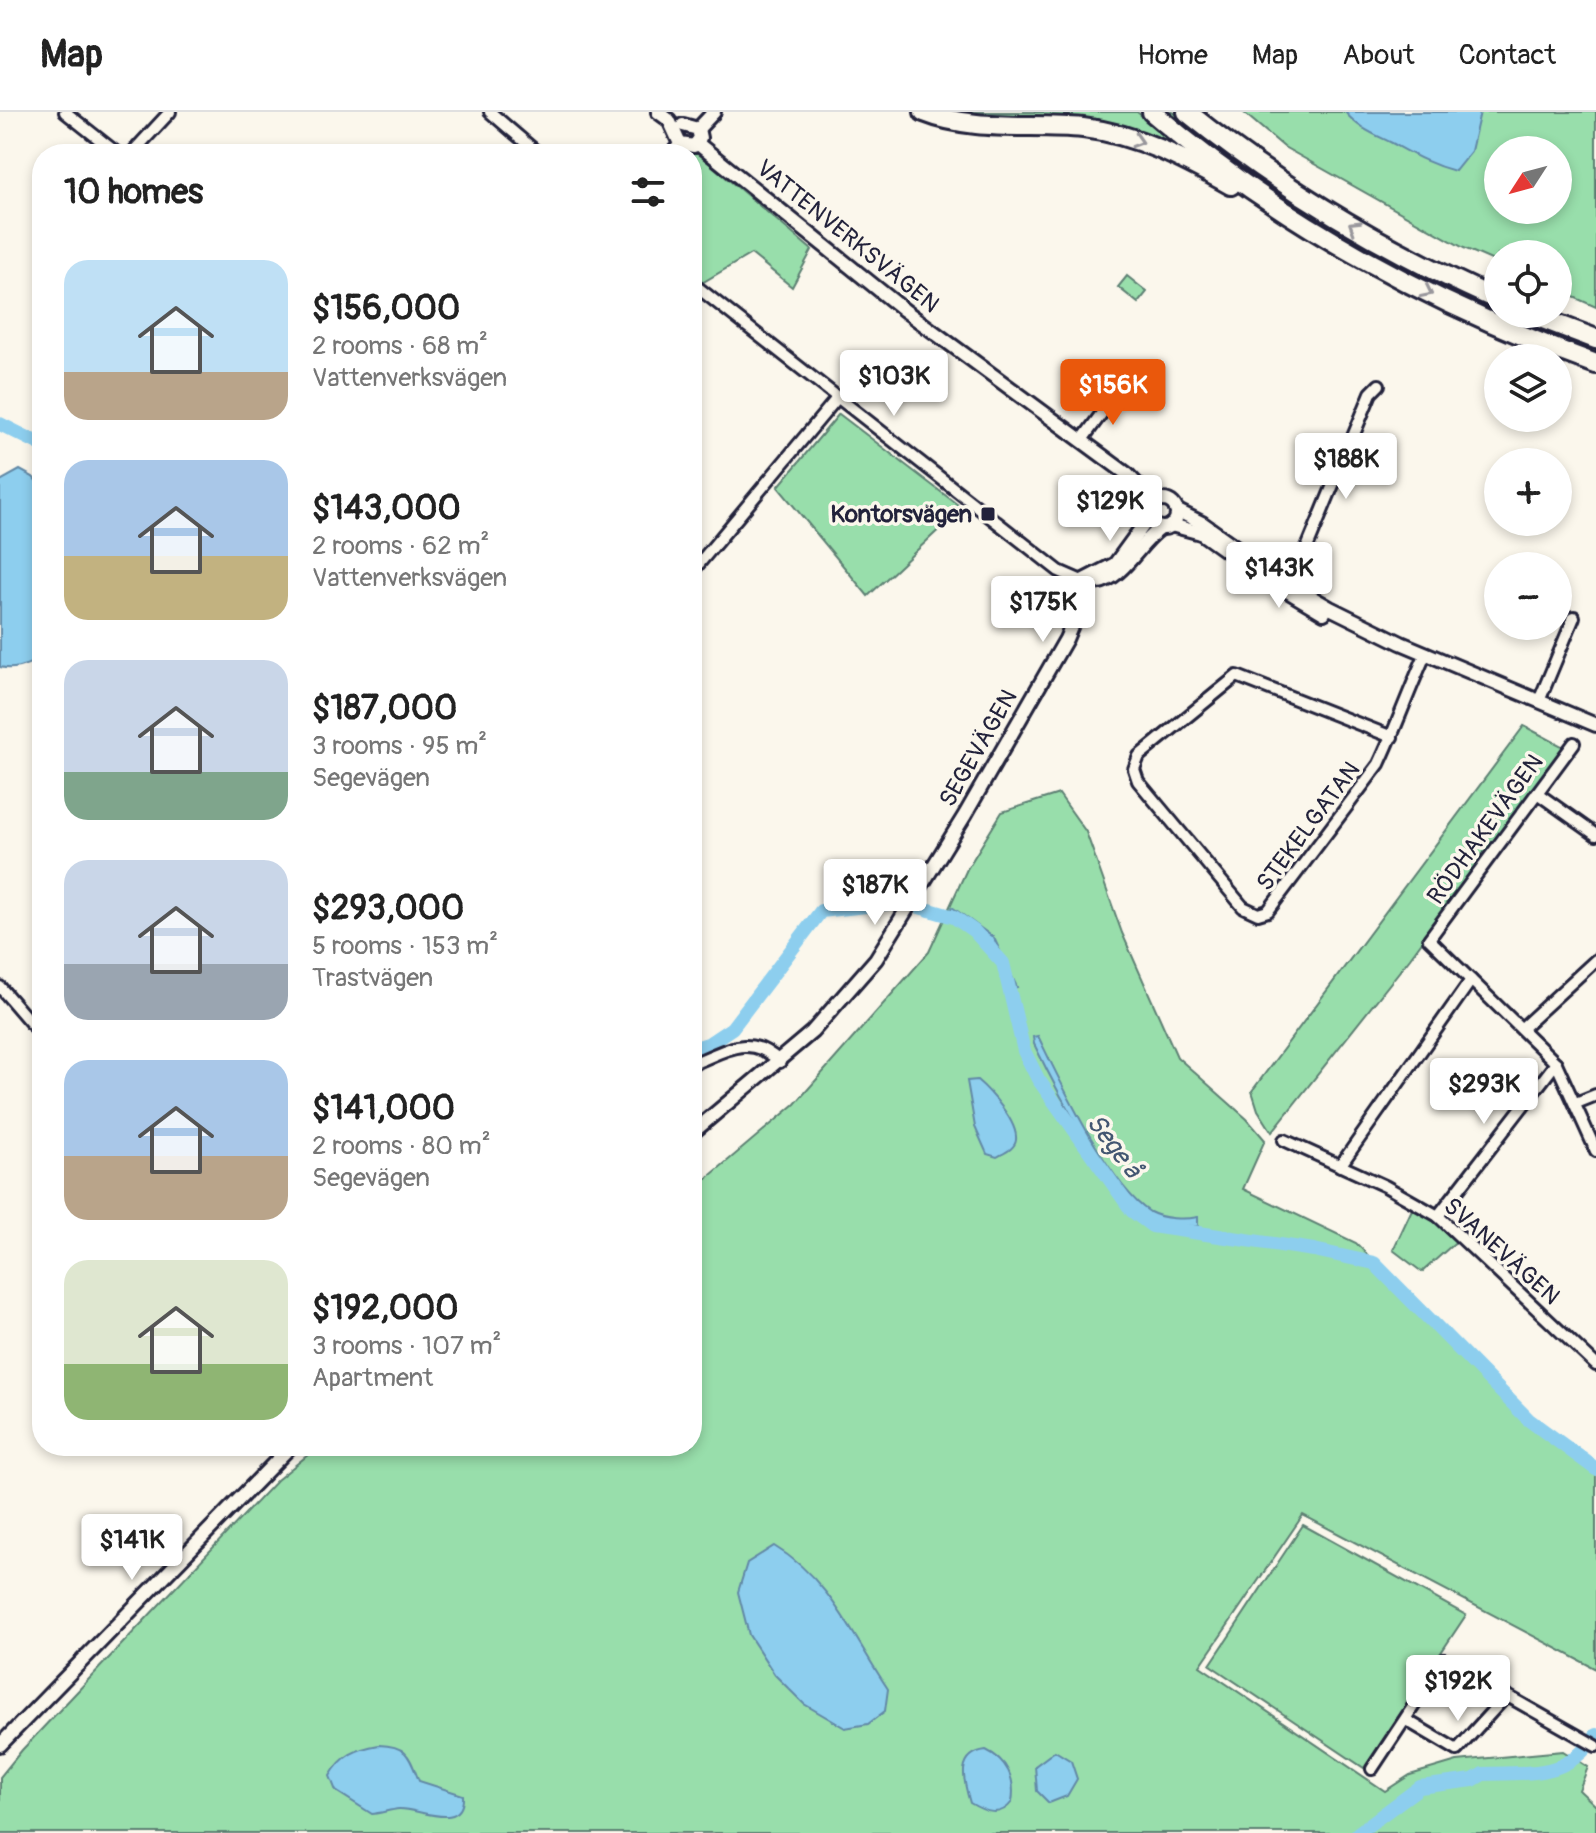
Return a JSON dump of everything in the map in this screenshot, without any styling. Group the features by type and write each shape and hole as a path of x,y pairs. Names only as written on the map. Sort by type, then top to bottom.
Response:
{"highway":[{"path":"924,112 970,124 1094,130 1146,143 1210,173 1338,251 1506,329 1596,364"},
{"path":"1152,112 1277,205 1399,278"},
{"path":"1187,112 1290,186 1381,242 1484,293"},
{"path":"1205,112 1238,146 1290,186"},
{"path":"1567,328 1596,339"}],"street":[{"path":"65,112 105,144"},
{"path":"140,144 170,112"},
{"path":"490,112 527,144"},
{"path":"658,112 669,120 687,144"},
{"path":"672,112 680,135"},
{"path":"675,144 680,135 698,129 714,112"},
{"path":"697,143 698,129"},
{"name":"VATTENVERKSVÄGEN","path":"702,147 904,310 1176,510"},
{"path":"702,291 1059,571 1082,581 1098,583 1113,576 1149,535 1166,526 1176,510 1208,527 1279,584"},
{"path":"1279,584 1307,548 1371,393 1379,385"},
{"path":"1082,440 1116,394"},
{"path":"702,560 838,397"},
{"name":"VATTENVERKSVÄGEN","path":"1127,474 1146,494 1150,512 1166,526"},
{"path":"1082,581 1115,564 1150,512 1165,501"},
{"path":"1166,526 1201,533 1279,584 1401,643 1596,725"},
{"name":"SEGEVÄGEN","path":"702,1125 780,1062 848,994 904,916 1066,639 1082,601 1082,581"},
{"path":"1539,701 1574,617"},
{"name":"STEKELGATAN","path":"1392,737 1237,676 1139,756 1134,769 1138,781 1243,907 1258,914 1268,911 1379,764 1392,737 1426,653"},
{"name":"RÖDHAKEVÄGEN","path":"1471,980 1429,939 1574,743"},
{"path":"1537,793 1596,835"},
{"path":"1522,1028 1596,960"},
{"path":"1340,1166 1367,1123 1471,980 1556,1063 1596,1151"},
{"path":"0,987 32,1024"},
{"path":"702,1061 748,1045 763,1047 780,1062"},
{"path":"1438,1216 1556,1063"},
{"path":"1576,1103 1596,1095"},
{"name":"SVANEVÄGEN","path":"1284,1140 1438,1216 1596,1365"},
{"path":"0,1745 273,1456"},
{"path":"1372,1769 1444,1660 1596,1746"},
{"path":"1406,1720 1457,1750 1506,1696"}],"green space":[{"path":"935,112 1137,112 1202,164 1179,152"},
{"path":"1159,112 1173,112 1232,158 1347,233 1343,241 1310,221"},
{"path":"1243,112 1596,112 1596,307 1572,296 1572,240 1484,240 1484,257 1284,147"},
{"path":"702,157 812,250 792,287 751,254 702,283"},
{"path":"1353,236 1484,306 1484,310 1348,245"},
{"path":"1127,276 1147,292 1138,303 1118,287"},
{"path":"1521,328 1536,328 1596,350 1596,359 1572,351 1572,344 1555,344"},
{"path":"839,414 962,508 868,596 778,487"},
{"path":"1524,726 1564,747 1410,958 1272,1132 1258,1110 1252,1091"},
{"path":"1059,794 1086,832 1122,933 1177,1057 1247,1119 1265,1140 1243,1189 1356,1243 1529,1420 1596,1469 1596,1669 1303,1515 1200,1666 1385,1791 1410,1775 1457,1761 1563,1751 1588,1767 1579,1790 1596,1806 1596,1833 0,1833 0,1777 277,1480 307,1456 702,1456 702,1182 795,1104 929,952 967,869 1002,812"},
{"path":"1414,1205 1460,1238 1422,1272 1393,1250"},
{"path":"1303,1525 1466,1615 1364,1768 1210,1665"}],"water":[{"path":"1345,112 1480,112 1471,151 1455,171 1438,166 1373,134"},
{"path":"20,470 32,476 32,662 11,668 0,667 0,481"},
{"path":"952,907 994,938 1017,987 1013,988 1004,963 990,942 973,924 950,911"},
{"path":"1038,1036 1087,1131 1135,1199 1150,1212 1161,1216 1198,1217 1198,1226 1155,1223 1123,1195 1087,1143 1055,1086 1034,1044 1033,1037"},
{"path":"977,1080 1002,1107 1013,1125 1014,1146 997,1157 987,1154 975,1127 967,1081"},
{"path":"774,1546 794,1559 825,1592 888,1689 885,1711 868,1724 845,1728 804,1704 775,1675 749,1635 738,1592 747,1563"},
{"path":"379,1745 402,1750 413,1765 419,1781 463,1795 462,1806 457,1813 439,1816 399,1809 372,1814 336,1791 330,1776 339,1763 357,1751"},
{"path":"986,1750 1005,1765 1013,1786 1012,1802 997,1812 970,1803 965,1786 966,1762 976,1752"},
{"path":"1055,1751 1071,1761 1077,1779 1067,1796 1049,1803 1037,1791 1035,1766"}],"waterway":[{"name":"Sege å","path":"0,424 32,440"},
{"name":"Sege å","path":"702,1046 732,1028 821,911 902,902 954,917 974,931 1003,963 1024,1051 1038,1079 1132,1211 1152,1226 1314,1250 1374,1263 1529,1420 1596,1469"},
{"name":"Sege å","path":"1358,1833 1420,1787 1473,1780 1483,1774 1532,1772 1560,1766 1585,1749 1596,1735"}],"place":[{"name":"Kontorsvägen","path":"988,514"}]}
